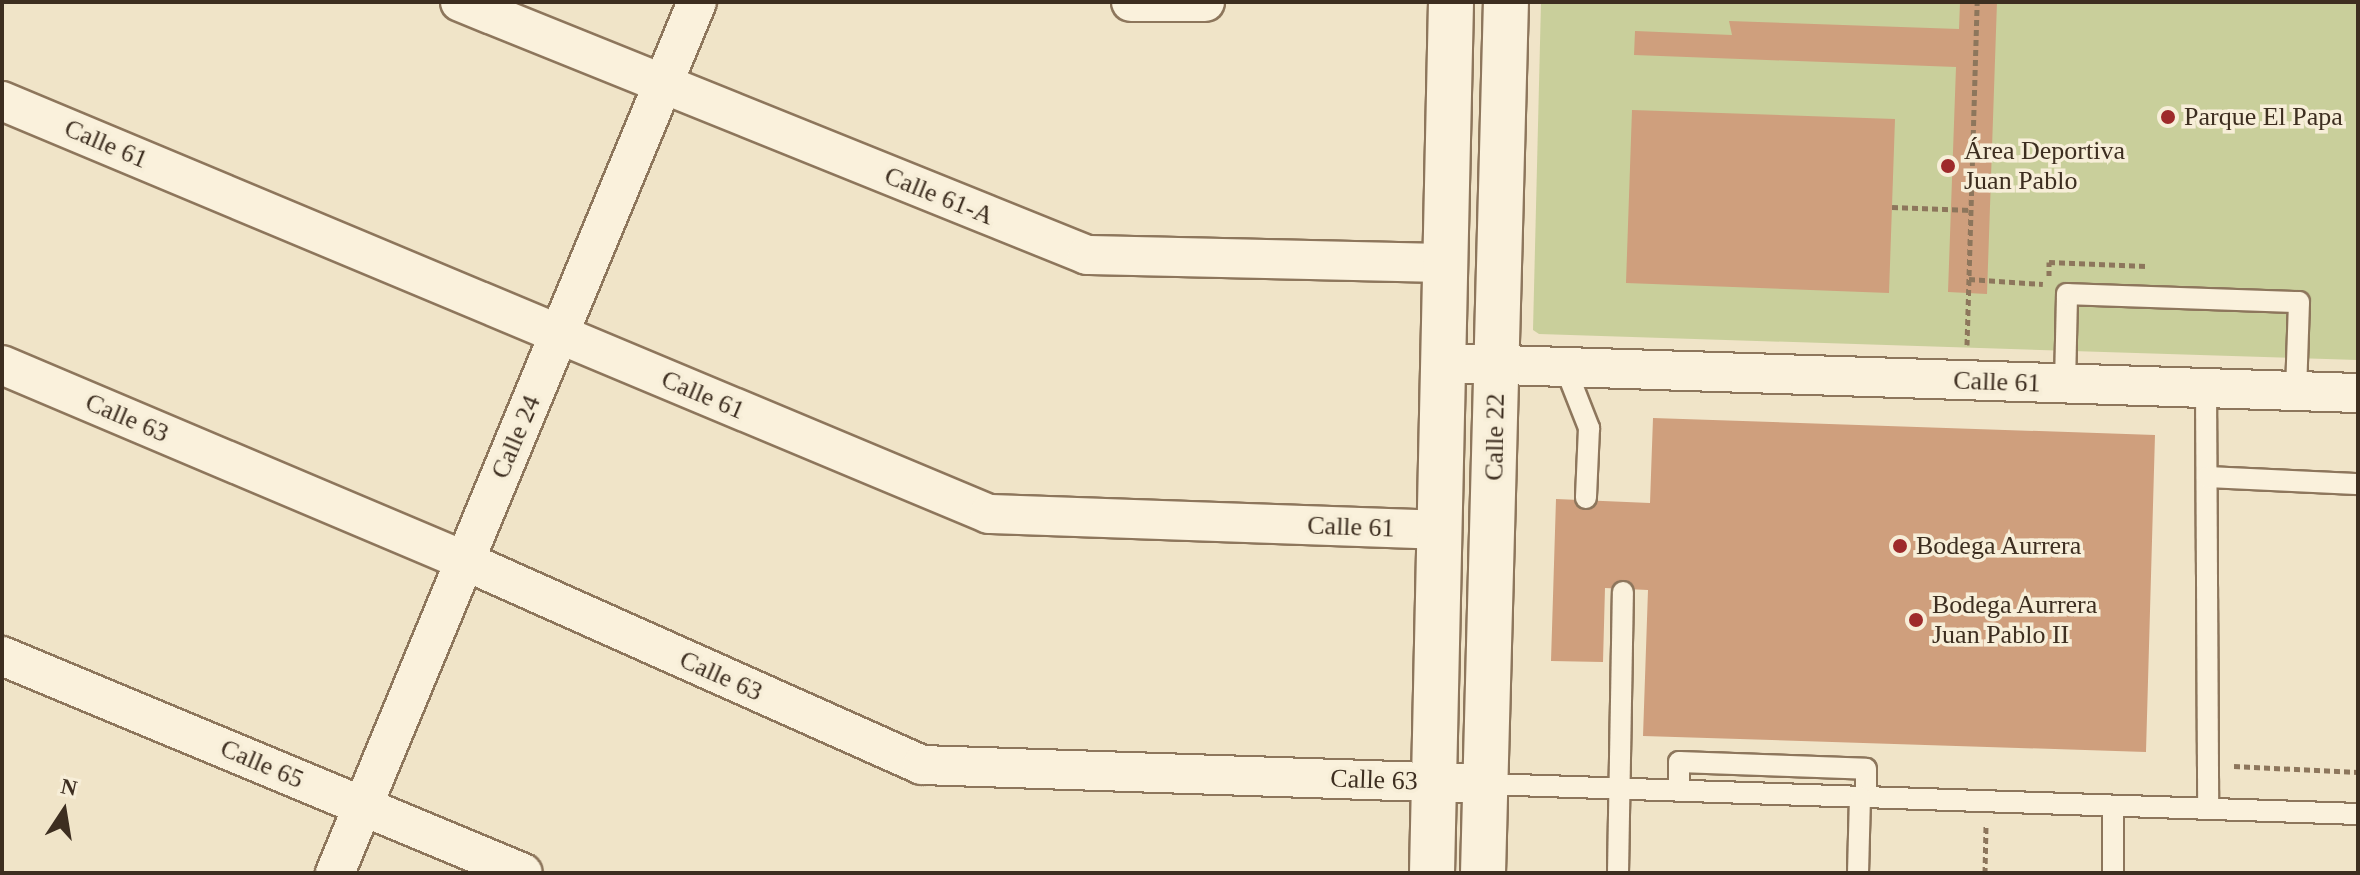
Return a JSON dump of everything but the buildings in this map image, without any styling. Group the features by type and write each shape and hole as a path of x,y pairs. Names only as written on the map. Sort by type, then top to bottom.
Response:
{"street":[{"name":"Calle 61-A","path":"460,2 1087,255 1445,263"},
{"name":"Calle 24","path":"335,873 697,2"},
{"path":"1131,2 1205,2"},
{"name":"Calle 22","path":"1432,873 1451,2"},
{"name":"Calle 22","path":"1483,873 1506,2"},
{"name":"Calle 61","path":"2,101 989,514 1440,530"},
{"name":"Calle 61","path":"1443,363 2358,393"},
{"name":"Calle 63","path":"2,365 465,561 922,765 1486,784"},
{"name":"Calle 65","path":"2,656 523,873"}],"lane":[{"path":"2065,384 2067,294 2299,302 2296,391"},
{"path":"1565,367 1589,428 1586,498"},
{"path":"2206,388 2208,809"},
{"path":"2207,477 2358,484"},
{"path":"1618,873 1623,592"},
{"path":"1679,791 1679,762 1866,769 1858,873"},
{"path":"1486,784 2358,814"},
{"path":"2113,806 2113,873"}],"path":[{"path":"1966,354 1977,2"},
{"path":"1892,207 1971,210"},
{"path":"1969,279 2048,284"},
{"path":"2221,766 2358,772"},
{"path":"1985,873 1986,825"}],"green space":[{"name":"Área Deportiva Juan Pablo","path":"1541,2 2358,2 2358,360 1539,334 1533,330"}],"place":[{"name":"Parque El Papa","path":"2168,117"},
{"name":"Área Deportiva Juan Pablo","path":"1948,166"},
{"name":"Bodega Aurrera","path":"1900,546"},
{"name":"Bodega Aurrera Juan Pablo II","path":"1916,620"}]}
